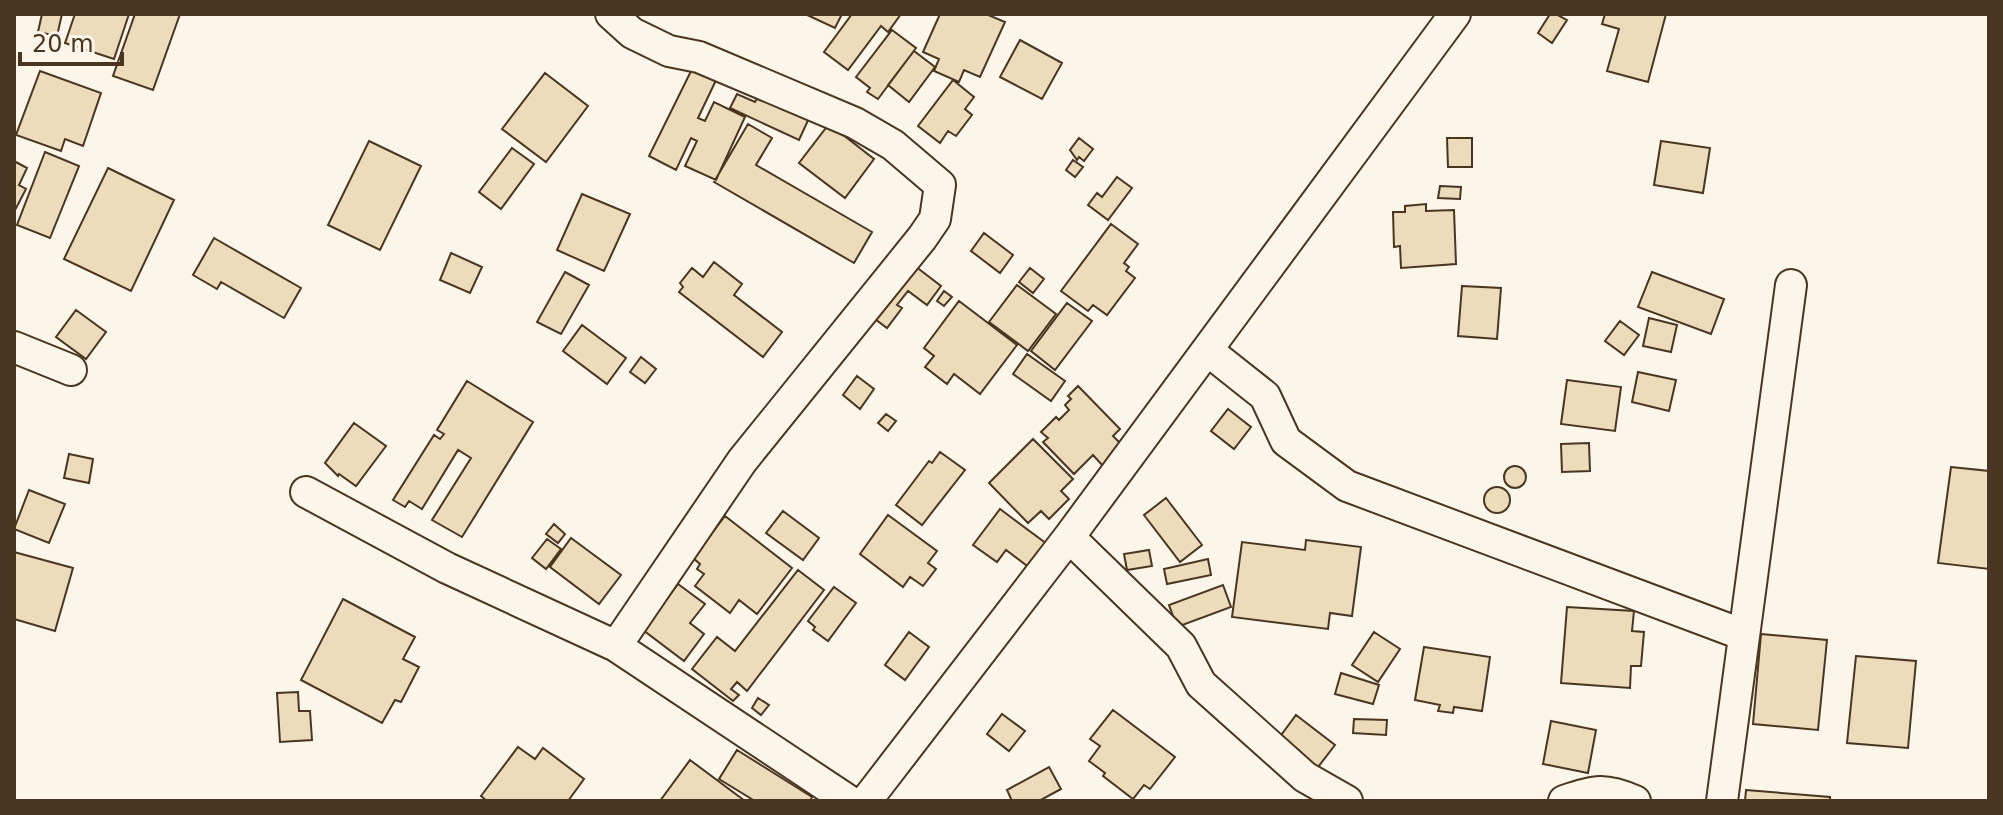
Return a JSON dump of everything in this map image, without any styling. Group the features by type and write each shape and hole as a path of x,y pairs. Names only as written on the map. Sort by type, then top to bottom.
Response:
{"street":[{"path":"611,14 632,33 669,51 699,57 855,123 893,145 940,185 935,219 922,238 742,461 616,646"},
{"path":"866,801 1069,537 1455,14"},
{"path":"1722,801 1791,285"},
{"path":"14,347 71,370"},
{"path":"1207,350 1265,396 1286,441 1347,486 1744,635"},
{"path":"306,492 447,568 616,646 849,801"},
{"path":"1069,537 1181,646 1201,684 1305,777 1347,801"},
{"path":"1564,801 1585,793 1611,791 1635,801"}],"building":[{"path":"42,14 62,14 57,36 38,32"},
{"path":"75,14 129,14 114,59 65,43"},
{"path":"135,14 180,14 153,90 113,76"},
{"path":"805,14 842,14 835,28"},
{"path":"852,14 901,14 888,32 881,26 848,70 824,52"},
{"path":"940,14 986,14 1005,22 980,77 964,70 959,82 934,71 939,59 923,52"},
{"path":"1550,14 1567,20 1552,43 1538,33"},
{"path":"1605,14 1666,14 1648,82 1607,71 1619,29 1602,24"},
{"path":"892,30 916,48 878,99 867,92 870,88 856,77"},
{"path":"1020,40 1062,63 1042,99 1000,77"},
{"path":"914,51 935,67 909,102 888,85"},
{"path":"694,65 718,76 698,118 705,121 714,102 745,117 716,180 685,166 697,141 691,138 676,170 649,156"},
{"path":"40,71 101,93 83,146 65,139 61,151 16,135"},
{"path":"545,73 588,106 546,162 502,129"},
{"path":"953,80 974,97 965,109 972,115 956,136 948,131 940,143 918,126"},
{"path":"760,93 810,116 799,140 730,108 737,94 755,102"},
{"path":"748,124 772,138 756,165 872,232 854,263 714,182"},
{"path":"829,124 874,159 845,198 799,163"},
{"path":"1079,138 1093,149 1084,161 1079,157 1077,160 1070,150"},
{"path":"1447,138 1472,138 1472,167 1448,167"},
{"path":"369,141 421,166 380,250 328,225"},
{"path":"1661,141 1710,148 1703,193 1654,185"},
{"path":"512,148 534,164 501,209 479,192"},
{"path":"45,152 79,166 50,238 17,225"},
{"path":"1073,160 1083,167 1075,177 1066,170"},
{"path":"14,161 27,168 19,185 26,189 14,212"},
{"path":"108,168 174,200 131,291 64,259"},
{"path":"1117,177 1132,188 1108,220 1088,205 1097,193 1102,197"},
{"path":"1440,186 1461,187 1460,199 1438,198"},
{"path":"582,194 630,214 604,271 557,250"},
{"path":"1426,204 1426,211 1454,210 1456,264 1401,268 1400,246 1394,247 1393,212 1405,212 1405,206"},
{"path":"1111,224 1138,244 1124,263 1129,267 1126,271 1135,278 1107,315 1093,305 1088,311 1061,291"},
{"path":"984,233 1013,255 1000,273 971,251"},
{"path":"214,238 301,288 284,318 221,282 217,289 193,275"},
{"path":"451,253 482,267 470,293 440,280"},
{"path":"714,262 742,284 734,295 782,332 763,357 679,292 683,287 680,283 692,268 703,277"},
{"path":"911,263 941,286 927,305 908,291 897,305 902,308 887,328 871,316"},
{"path":"1030,268 1044,279 1033,293 1019,282"},
{"path":"565,272 589,285 561,334 537,322"},
{"path":"1652,272 1724,299 1711,334 1638,307"},
{"path":"1017,285 1056,314 1028,351 989,322"},
{"path":"1462,286 1501,288 1497,339 1458,336"},
{"path":"944,291 952,297 944,306 937,301"},
{"path":"959,301 1017,345 980,394 954,374 947,384 925,367 934,356 924,348"},
{"path":"1067,303 1092,321 1055,370 1031,351"},
{"path":"76,310 106,332 86,359 56,337"},
{"path":"1649,318 1677,325 1671,352 1643,346"},
{"path":"1620,321 1639,335 1624,355 1605,341"},
{"path":"582,325 626,358 607,384 563,351"},
{"path":"1027,354 1065,381 1051,401 1013,374"},
{"path":"641,357 656,369 645,383 630,372"},
{"path":"1638,372 1676,380 1669,411 1632,402"},
{"path":"857,376 874,389 860,409 843,395"},
{"path":"1567,380 1621,387 1615,431 1561,424"},
{"path":"467,381 533,422 462,537 432,520 471,458 458,450 422,509 409,501 405,507 393,500 434,435 440,439 444,434 437,430"},
{"path":"1078,386 1120,429 1113,436 1123,446 1103,466 1093,455 1074,474 1043,442 1048,438 1041,432 1056,417 1059,420 1069,410 1065,405 1071,399 1068,396"},
{"path":"1228,409 1251,427 1234,449 1211,431"},
{"path":"886,414 896,421 888,431 878,423"},
{"path":"354,423 386,446 356,486 338,476 325,463"},
{"path":"1033,439 1073,479 1061,491 1069,499 1049,519 1041,511 1028,523 989,483"},
{"path":"1589,443 1590,471 1562,472 1561,444"},
{"path":"940,452 965,470 922,525 896,505 929,461 932,463"},
{"path":"69,454 93,459 89,483 64,478"},
{"path":"1515,466 1523,469 1526,477 1523,485 1515,488 1507,485 1504,477 1507,469"},
{"path":"1951,467 1989,471 1989,569 1938,563"},
{"path":"1497,487 1506,491 1510,500 1506,509 1497,513 1488,509 1484,500 1488,491"},
{"path":"29,490 65,504 49,543 14,529"},
{"path":"1166,498 1202,545 1180,562 1144,515"},
{"path":"1000,509 1047,544 1030,568 1006,550 997,562 973,545"},
{"path":"783,511 819,538 803,560 766,533"},
{"path":"888,515 937,551 928,563 936,569 923,586 910,577 903,587 860,554"},
{"path":"725,516 792,568 757,614 739,600 730,613 695,586 704,574 697,569 700,564 693,558"},
{"path":"554,524 565,534 558,543 546,534"},
{"path":"571,538 621,575 599,604 550,567"},
{"path":"547,539 561,549 546,569 532,558"},
{"path":"1306,540 1361,547 1352,616 1330,613 1328,629 1232,617 1242,542 1305,550"},
{"path":"1149,550 1152,566 1127,570 1124,554"},
{"path":"14,552 73,568 55,631 14,619"},
{"path":"1208,559 1211,575 1167,584 1164,569"},
{"path":"798,570 824,590 747,691 737,682 731,689 739,695 733,701 692,669 717,637 735,651"},
{"path":"678,584 705,604 690,623 704,634 684,661 643,630"},
{"path":"1223,585 1231,607 1177,627 1169,605"},
{"path":"834,587 856,603 828,641 813,630 815,627 808,621"},
{"path":"343,599 415,637 403,659 419,667 401,702 395,700 382,723 301,680"},
{"path":"1567,607 1634,611 1632,631 1644,632 1641,666 1631,666 1630,688 1561,683"},
{"path":"909,632 929,647 905,680 885,665"},
{"path":"1374,632 1400,649 1378,682 1352,665"},
{"path":"1761,634 1827,640 1818,730 1753,724"},
{"path":"1424,647 1490,657 1482,711 1454,707 1453,713 1438,711 1440,705 1415,700"},
{"path":"1856,656 1916,661 1908,748 1847,743"},
{"path":"1341,673 1379,685 1373,704 1335,694"},
{"path":"298,692 299,711 310,711 312,740 280,742 277,693"},
{"path":"758,698 769,705 761,715 752,708"},
{"path":"1113,710 1175,757 1150,789 1144,785 1133,799 1089,761 1100,746 1090,739"},
{"path":"1002,714 1025,731 1009,751 987,734"},
{"path":"1296,715 1335,745 1315,771 1276,742"},
{"path":"1354,719 1387,720 1386,735 1353,733"},
{"path":"1551,721 1596,730 1588,773 1543,764"},
{"path":"518,747 535,759 543,748 584,779 568,801 487,801 481,796"},
{"path":"737,750 812,797 810,801 755,801 719,779"},
{"path":"690,760 745,801 660,801"},
{"path":"1049,767 1061,789 1039,801 1012,801 1007,790"},
{"path":"1746,790 1830,797 1830,801 1745,801"}]}
